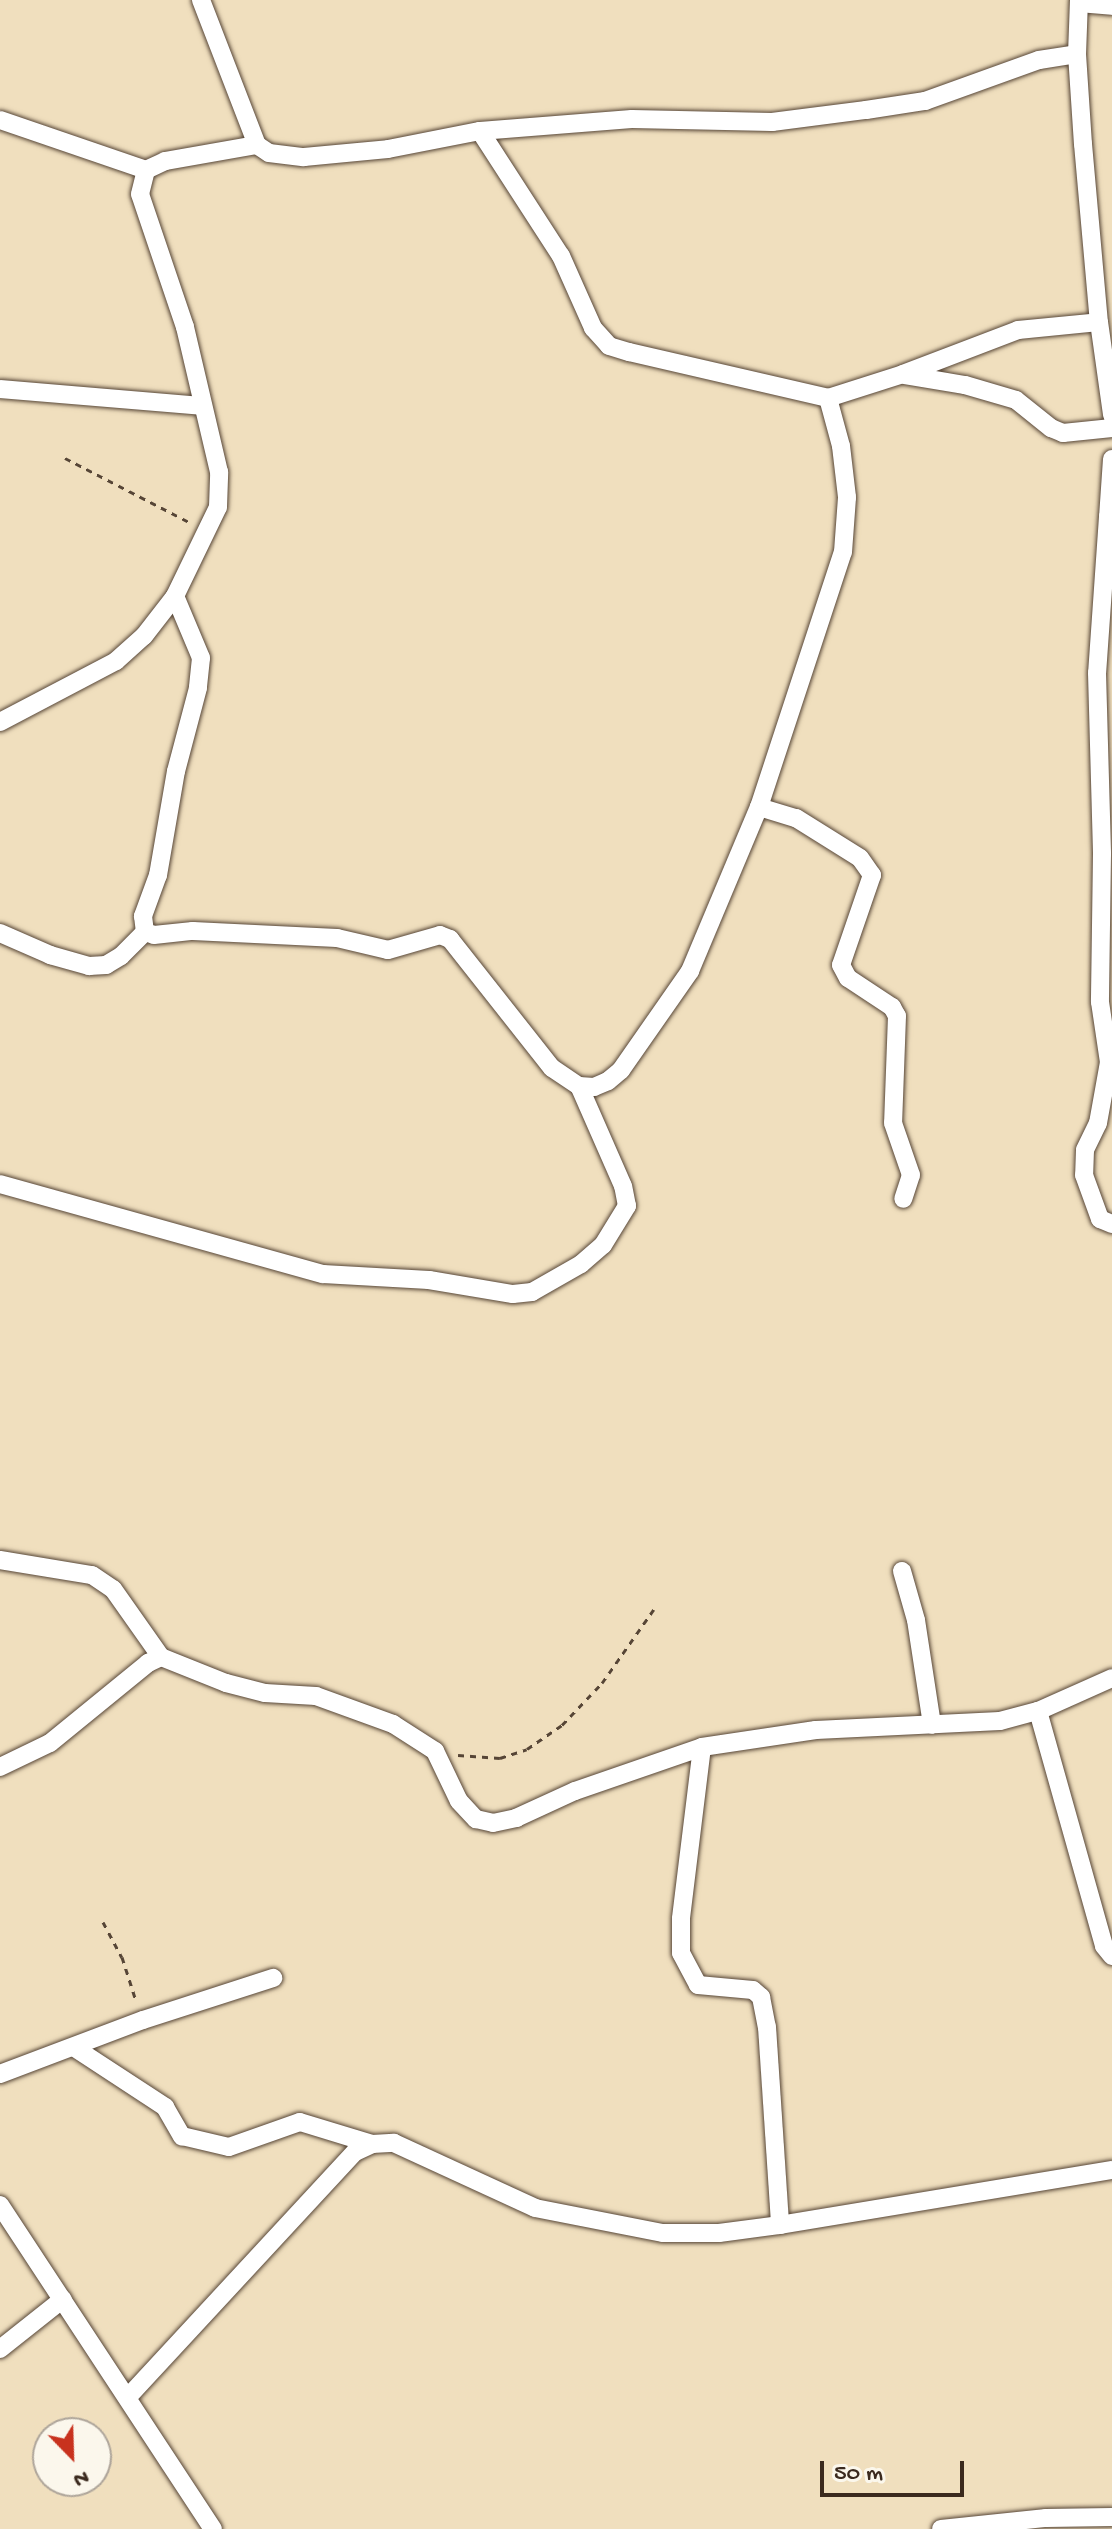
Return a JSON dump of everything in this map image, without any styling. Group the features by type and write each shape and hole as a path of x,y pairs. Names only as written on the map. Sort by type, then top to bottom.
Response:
{"street":[{"path":"201,0 257,145 269,153 304,157 388,149 480,131 632,119 772,122 866,110 925,101 1039,60 1077,54"},
{"path":"1112,6 1079,2 1077,54 1099,322 1112,415"},
{"path":"0,120 146,170 165,161 257,145"},
{"path":"480,131 503,170 540,220 561,256 593,328 609,346 828,398 903,374 1018,330 1099,322"},
{"path":"0,722 116,661 144,636 175,596 218,507 219,472 201,406 185,327 140,194 146,170"},
{"path":"903,374 965,385 1016,400 1051,428 1063,433 1112,428"},
{"path":"0,389 201,406"},
{"path":"145,932 154,935 193,931 337,938 388,950 440,935 450,939 552,1068 579,1086 594,1087 608,1081 621,1070 690,971 759,807 843,552 847,497 841,446 828,398"},
{"path":"1112,459 1110,522 1097,673 1106,924 1100,1002 1109,1062 1098,1123 1085,1150 1084,1175 1100,1219 1112,1224"},
{"path":"145,932 143,916 158,875 176,771 198,688 201,658 175,596"},
{"path":"759,807 796,818 860,858 872,875 842,972 892,1007 897,1016 893,1123 911,1175 903,1199"},
{"path":"0,933 50,955 89,966 114,961 145,932"},
{"path":"0,1184 323,1274 429,1280 513,1294 532,1292 581,1264 603,1245 627,1206 623,1186 579,1086"},
{"path":"0,1560 92,1575 113,1589 161,1657 247,1689 331,1700 393,1724 435,1751 459,1801 476,1819 493,1823 516,1818 575,1791 702,1747 816,1730 1000,1721 1038,1711 1112,1678"},
{"path":"902,1571 916,1620 932,1725"},
{"path":"0,1767 50,1743 148,1663 161,1657"},
{"path":"1038,1711 1104,1946 1112,1956"},
{"path":"702,1747 681,1919 681,1953 698,1985 753,1990 761,1997 767,2027 780,2225"},
{"path":"0,2074 143,2020 273,1978"},
{"path":"75,2048 165,2107 182,2136 229,2147 300,2122 372,2144 394,2143 535,2208 663,2233 719,2233 780,2225 1112,2170"},
{"path":"128,2397 355,2152 372,2144"},
{"path":"0,2205 213,2529"},
{"path":"0,2349 63,2299"},
{"path":"941,2529 1046,2518 1112,2517"}],"path":[{"path":"65,458 206,530"},
{"path":"435,1751 500,1758 527,1749 562,1725 602,1683 654,1609"},
{"path":"103,1922 122,1957 143,2020"}]}
